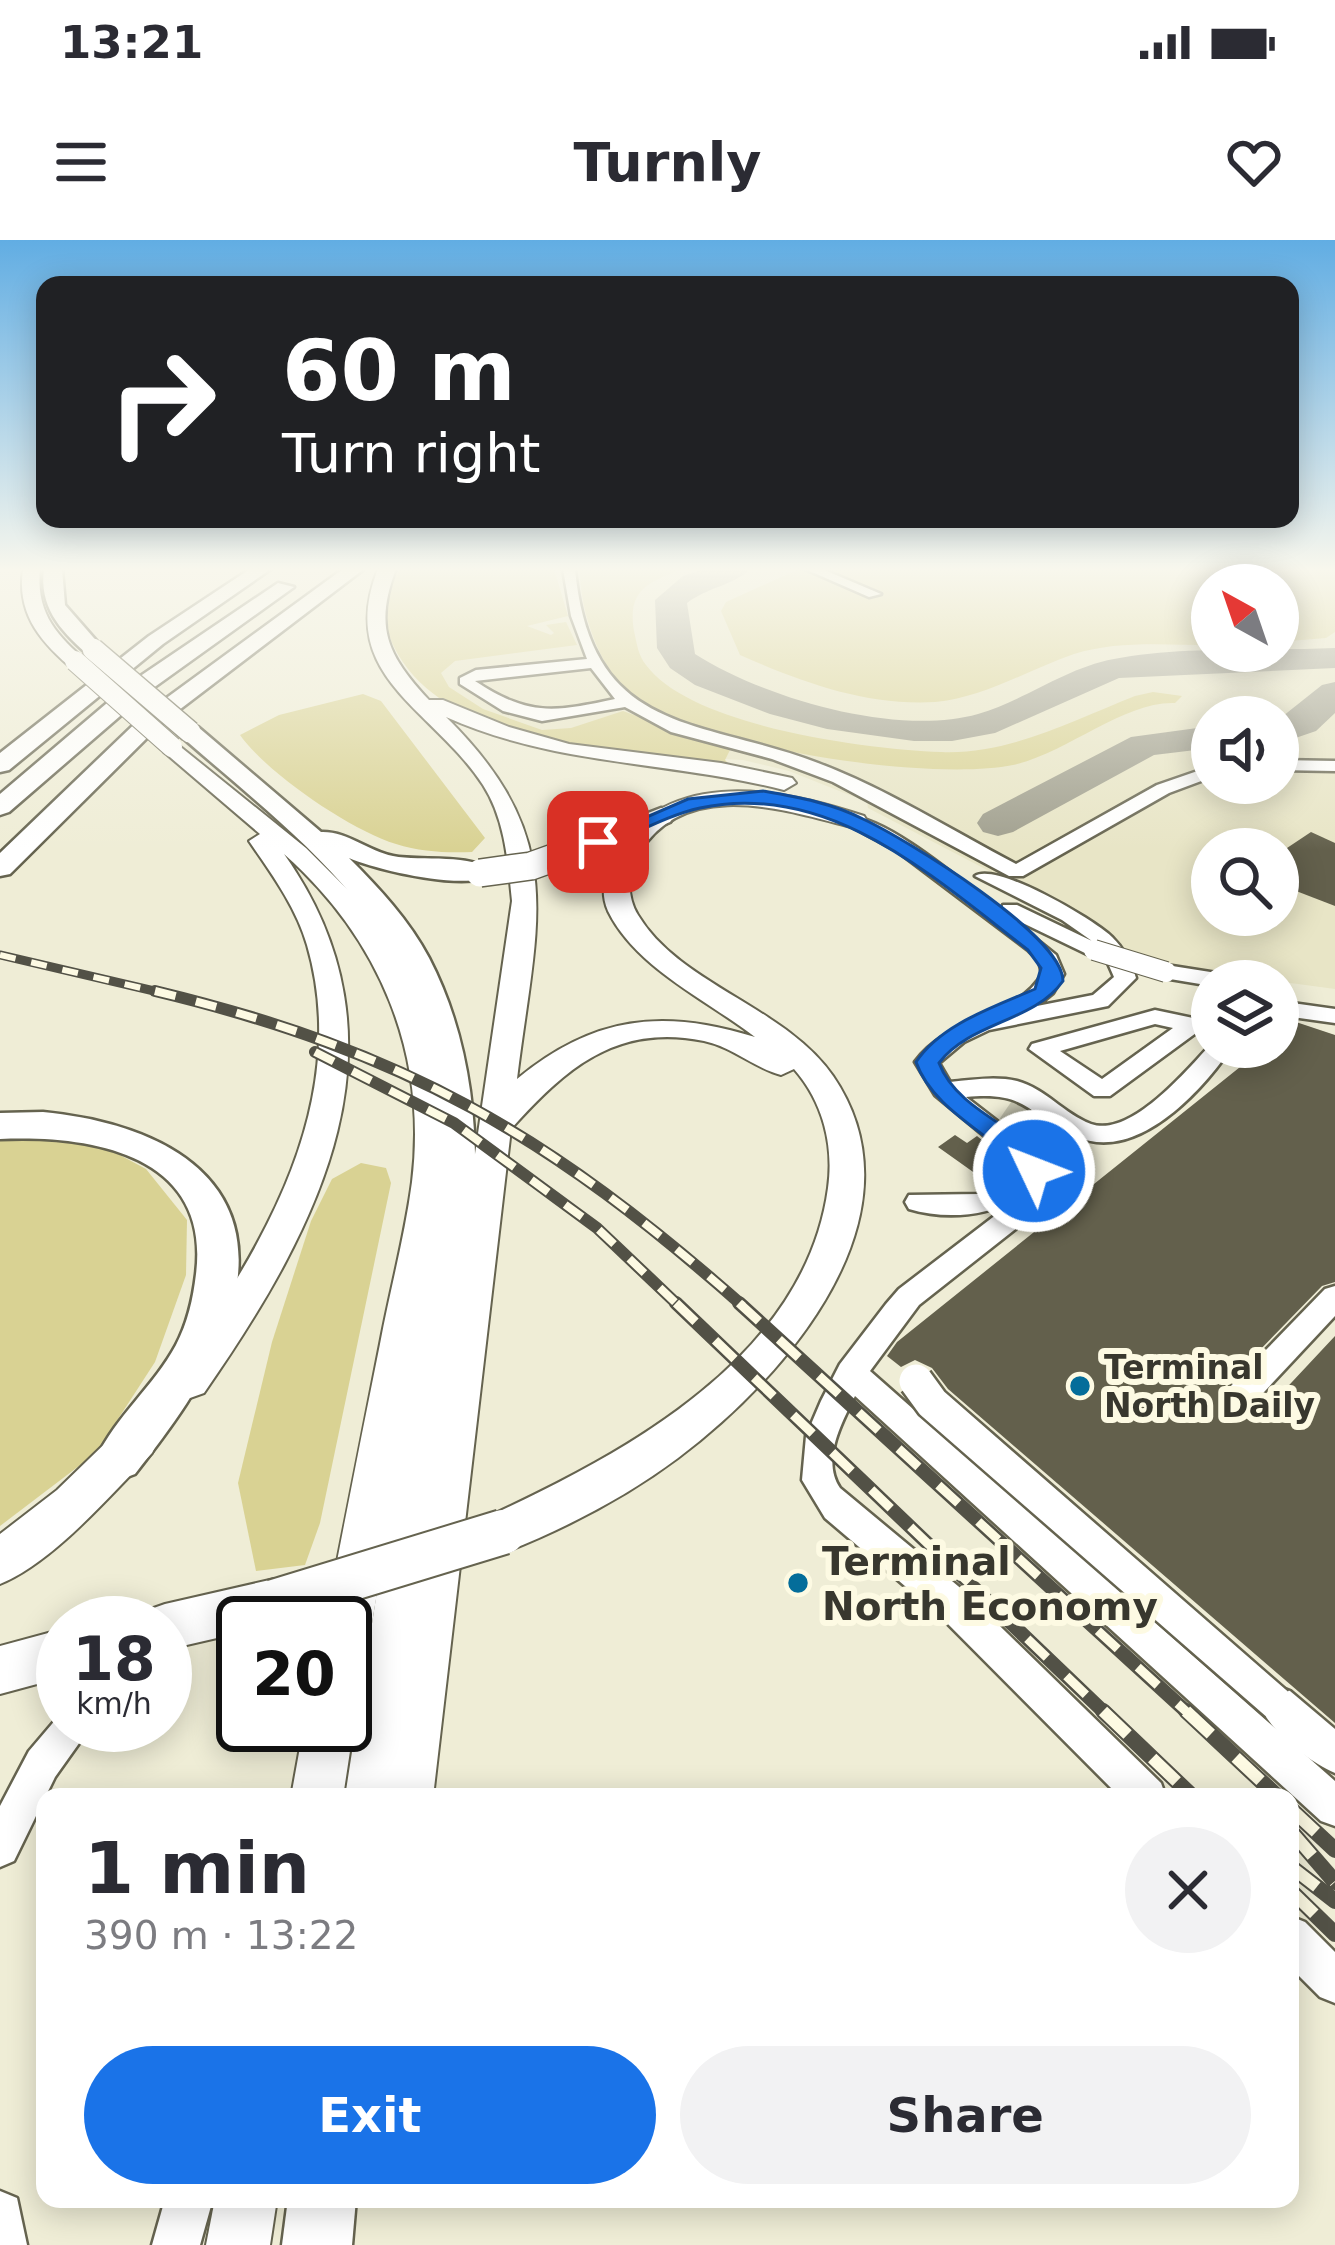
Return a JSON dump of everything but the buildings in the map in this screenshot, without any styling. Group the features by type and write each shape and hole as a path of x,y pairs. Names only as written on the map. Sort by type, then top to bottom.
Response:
{"highway":[{"path":"93,663 181,740 327,839 373,860 419,870 480,873 531,866 661,816"},
{"path":"0,765 131,663"},
{"path":"0,807 141,686 175,663"},
{"path":"0,868 154,718 229,663"},
{"path":"267,800 373,899 406,942 443,1029 456,1108 454,1219 374,1788"},
{"path":"0,1126 58,1124 125,1137 177,1166 210,1211 218,1270 213,1304 181,1375 119,1459"},
{"path":"316,2245 321,2208"}],"main road":[{"path":"387,663 496,786 520,849 525,901 407,1788"},
{"path":"412,692 537,744 701,767 797,787 855,821"},
{"path":"0,1562 119,1459 190,1381 243,1304 300,1191 329,1093 335,1015 321,946 292,886 181,740"},
{"path":"297,1596 503,1532 628,1468 715,1404 783,1331 817,1279 838,1235 848,1183 842,1130 826,1088 802,1058 648,943 622,912 616,883 623,860 661,816 712,799 763,797 805,804 855,821"},
{"path":"230,800 329,883 368,929 403,995 429,1094 430,1158 422,1228 353,1596"},
{"path":"499,1124 532,1082 565,1054 611,1036 670,1028 709,1031 759,1050 806,1085 842,1130"},
{"path":"0,1670 36,1660"},
{"path":"318,1788 324,1752"},
{"path":"238,2245 244,2208"},
{"path":"339,2245 345,2208"}],"street":[{"path":"626,702 537,718 506,710 465,680 476,674 593,664 606,685 626,702 682,730 832,775 1016,872 1162,789 1191,779"},
{"path":"1299,765 1335,766"},
{"path":"701,767 752,769 835,796 1088,927 1111,945 1123,964 1122,985 1100,1001 975,1025"},
{"path":"855,821 1040,926 1094,950 1191,976"},
{"path":"904,848 1035,946 1052,967 1052,981 1043,994 975,1025 936,1050 927,1062 933,1078 982,1126 1036,1165 995,1202 967,1208 918,1202"},
{"path":"1299,992 1335,997"},
{"path":"1299,1011 1335,1016"},
{"path":"1155,1017 1207,1037 1102,1090 1040,1049 1155,1017"},
{"path":"949,1090 1015,1089 1084,1131 1122,1136 1176,1095 1191,1067"},
{"path":"949,1090 1006,1108"},
{"path":"1062,1146 1071,1161 1061,1179 909,1297 851,1373 818,1444 816,1476 822,1489 972,1623 1138,1788"},
{"path":"1239,1398 1335,1297"},
{"path":"851,1373 1215,1694 1335,1807"},
{"path":"916,1381 932,1403 1335,1754"},
{"path":"1215,1694 1240,1661"},
{"path":"0,1847 52,1752"},
{"path":"309,1788 320,1752"},
{"path":"1299,1946 1335,1982"},
{"path":"176,2245 186,2208"},
{"path":"0,2215 3,2245"}],"shaded area":[{"path":"405,663 453,663 441,673 449,687 483,709 542,730 571,728 623,711 730,750 728,763 543,741 496,727 454,707 419,681"},
{"path":"428,663 1191,663 1191,672 1299,672 1299,663 1335,663 1335,989 1299,984 1299,960 1191,960 1191,970 1125,953 1091,924 868,808 867,802 789,771 743,760 667,756 538,737 434,689"},
{"path":"606,663 645,663 669,686 701,704 783,731 941,752 1016,742 1135,696 1153,692 1182,696 1175,703 1136,710 1013,765 927,769 815,756 706,730 630,694"},
{"path":"759,663 1053,663 953,699 909,702 859,696"},
{"path":"363,694 381,701 485,838 472,852 405,847 377,837 289,782 240,735 279,715"},
{"path":"0,1135 90,1139 146,1169 187,1220 186,1275 155,1362 96,1453 0,1526"},
{"path":"361,1163 386,1168 391,1183 320,1523 305,1565 256,1571 238,1483 272,1342 311,1221 332,1179"}],"taxiway":[{"path":"684,663 708,678 783,707 914,730 982,725 1119,668 1236,663"},
{"path":"1299,725 1335,693"},
{"path":"998,823 1145,745 1191,740"}],"tunnel":[{"path":"1007,1108 1062,1146"}],"railway":[{"path":"0,955 160,992"},
{"path":"155,991 160,992"},
{"path":"160,992 167,994"},
{"path":"160,992 325,1042 471,1107 605,1194 743,1306"},
{"path":"315,1052 454,1123 597,1228 679,1306"},
{"path":"676,1303 1106,1714"},
{"path":"739,1303 1189,1714"},
{"path":"1103,1711 1184,1788"},
{"path":"1186,1711 1268,1788"},
{"path":"1299,1816 1335,1850"},
{"path":"1299,1840 1335,1882"},
{"path":"1299,1873 1335,1901"},
{"path":"1299,1899 1335,1934"}],"place":[{"name":"Terminal North Daily","path":"1080,1386"},
{"name":"Terminal North Economy","path":"798,1583"}],"route":[{"path":"598,842 695,803 747,796 805,804 855,821 923,861 1035,946 1052,967 1052,981 1043,994 975,1025 936,1050 927,1062 933,1078 982,1126 1029,1157 1036,1165 1034,1171"}]}
